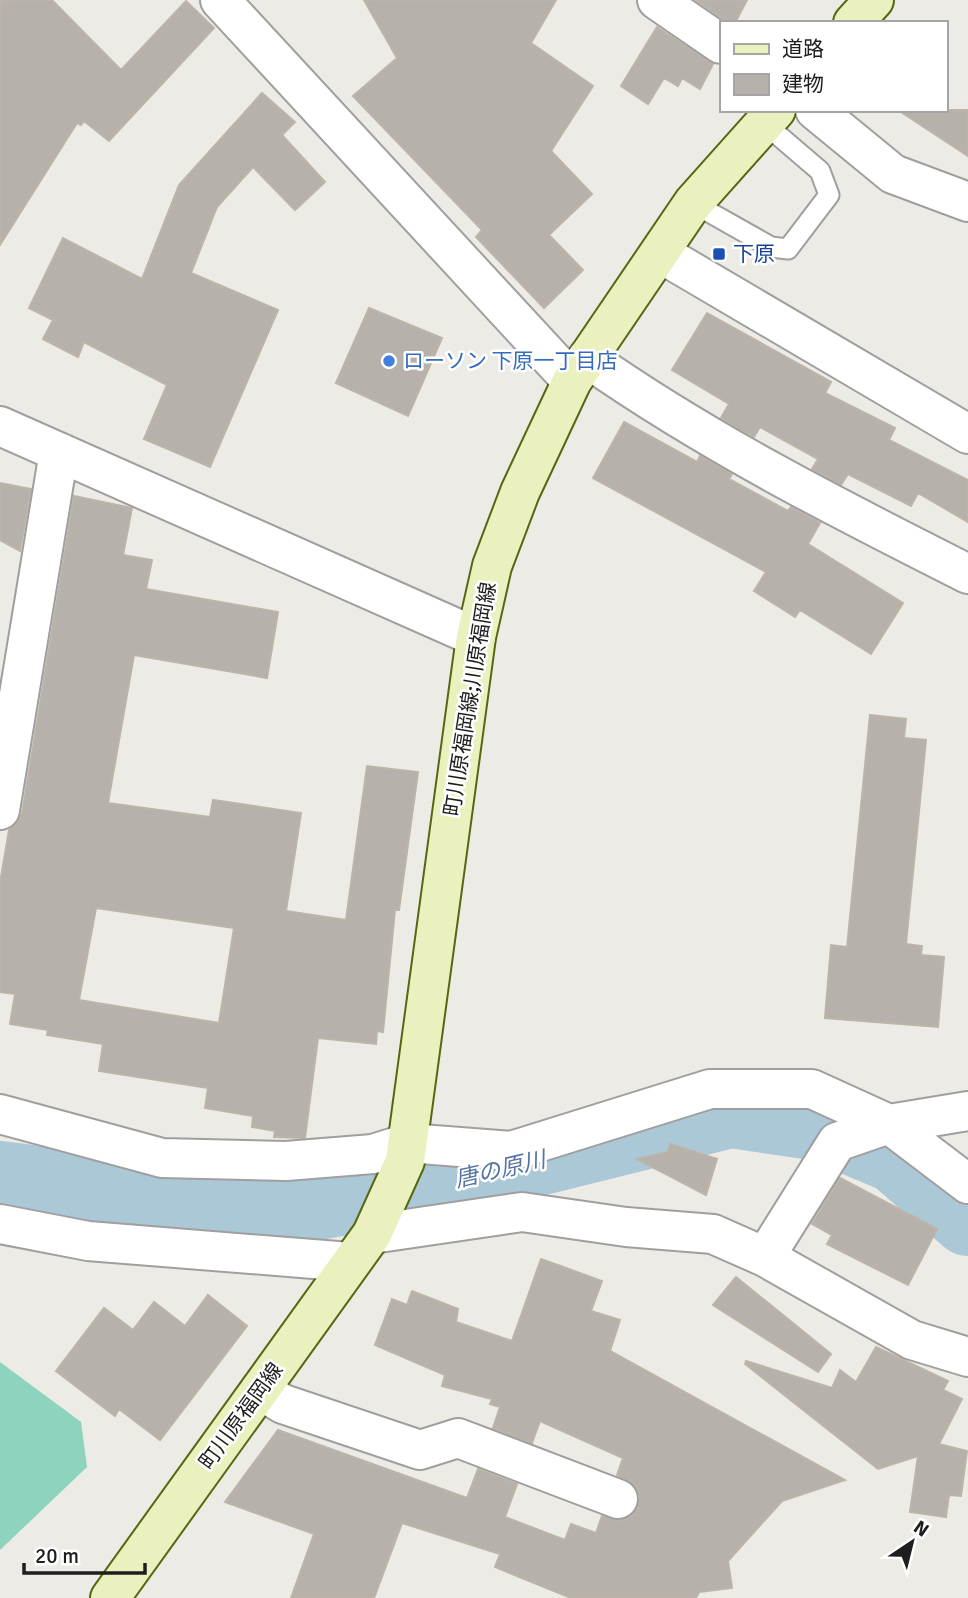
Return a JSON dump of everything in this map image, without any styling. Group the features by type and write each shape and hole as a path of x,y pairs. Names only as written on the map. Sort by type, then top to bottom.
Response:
{"main road":[{"path":"855,21 874,0"},
{"name":"町川原福岡線;川原福岡線","path":"361,1248 406,1152 476,637 492,566 520,492 579,370 693,203 771,117"},
{"name":"町川原福岡線","path":"110,1598 361,1248"}],"street":[{"path":"220,0 579,370 648,401 804,491 968,575"},
{"path":"657,0 720,43"},
{"path":"817,112 893,174 968,202"},
{"path":"660,253 968,434"},
{"path":"0,426 476,637"},
{"path":"0,810 60,452"},
{"path":"0,1114 162,1158 286,1161 406,1152 511,1151 710,1089 813,1089 889,1124 968,1184"},
{"path":"765,1257 837,1142 889,1124 968,1111"},
{"path":"0,1224 88,1241 361,1248 522,1212 626,1227 713,1234 765,1257 912,1340 968,1357"},
{"path":"260,1390 282,1404 420,1450 458,1438 618,1499"}],"lane":[{"path":"693,203 771,247 788,249 829,195 820,171 771,117"}],"green space":[{"path":"0,1362 81,1422 87,1467 0,1550"}],"building":[{"path":"0,0 52,0 121,70 186,1 214,28 109,141 84,121 81,125 77,123 0,245"},
{"path":"364,0 556,0 531,43 593,86 551,151 592,194 549,235 583,270 544,308 476,237 482,230 353,96 397,58"},
{"path":"696,0 747,0 736,21 726,21"},
{"path":"657,27 713,64 700,89 682,78 678,86 664,78 648,104 621,86"},
{"path":"262,93 295,122 282,135 325,182 295,210 253,167 217,207 191,273 278,310 210,467 144,439 167,385 84,342 78,357 43,339 53,320 29,308 63,238 142,279 179,185"},
{"path":"968,110 968,156 901,112"},
{"name":"ローソン 下原一丁目店","path":"369,308 442,338 408,416 336,383"},
{"path":"707,313 831,382 825,393 895,428 889,440 968,480 968,522 918,493 911,506 848,474 841,485 812,469 818,459 760,427 754,437 721,418 729,404 672,370"},
{"path":"624,422 697,462 700,456 732,474 729,479 788,511 791,507 820,523 808,544 903,603 871,654 800,610 795,617 754,591 766,572 593,478"},
{"path":"0,483 31,489 20,551 0,540"},
{"path":"74,496 132,508 123,555 152,560 146,589 278,612 267,678 134,655 108,803 210,817 213,800 301,813 286,911 346,920 367,766 418,772 399,910 395,910 383,1032 377,1031 376,1044 318,1038 305,1138 274,1137 275,1131 252,1127 253,1116 205,1108 208,1088 99,1071 103,1044 47,1035 48,1030 10,1024 15,994 0,992 0,883 9,830 22,814","holes":["96,908 234,928 219,1023 79,1000"]},
{"path":"870,715 906,719 904,738 926,740 906,944 922,946 921,955 944,957 938,1027 825,1018 831,945 847,947"},
{"path":"670,1144 717,1159 706,1195 637,1159 668,1152"},
{"path":"840,1178 937,1229 908,1285 827,1244 832,1235 812,1224"},
{"path":"541,1259 602,1281 591,1311 620,1320 610,1351 845,1480 782,1501 728,1561 732,1588 699,1592 696,1598 571,1598 495,1567 500,1554 402,1523 374,1598 291,1598 314,1534 225,1502 278,1430 467,1498 478,1469 517,1484 505,1517 565,1540 571,1524 596,1533 602,1516 621,1521 632,1515 638,1507 640,1496 634,1485 617,1475 623,1458 540,1421 532,1443 493,1428 500,1407 490,1404 492,1399 442,1386 445,1375 375,1345 392,1299 407,1305 412,1291 458,1309 456,1322 512,1341"},
{"path":"736,1277 831,1354 818,1372 713,1305"},
{"path":"208,1295 247,1326 160,1440 119,1409 115,1416 56,1371 104,1308 133,1330 154,1302 185,1326"},
{"path":"876,1347 948,1381 943,1390 962,1399 939,1444 967,1451 961,1496 949,1495 946,1517 910,1512 918,1456 878,1469 745,1364 746,1361 832,1388 840,1370 856,1382"}],"waterway":[{"name":"唐の原川","path":"0,1177 157,1197 300,1207 466,1178 730,1112 819,1125 895,1157 968,1220"}],"place":[{"name":"下原","path":"719,254"},
{"name":"ローソン 下原一丁目店","path":"389,361"}]}
